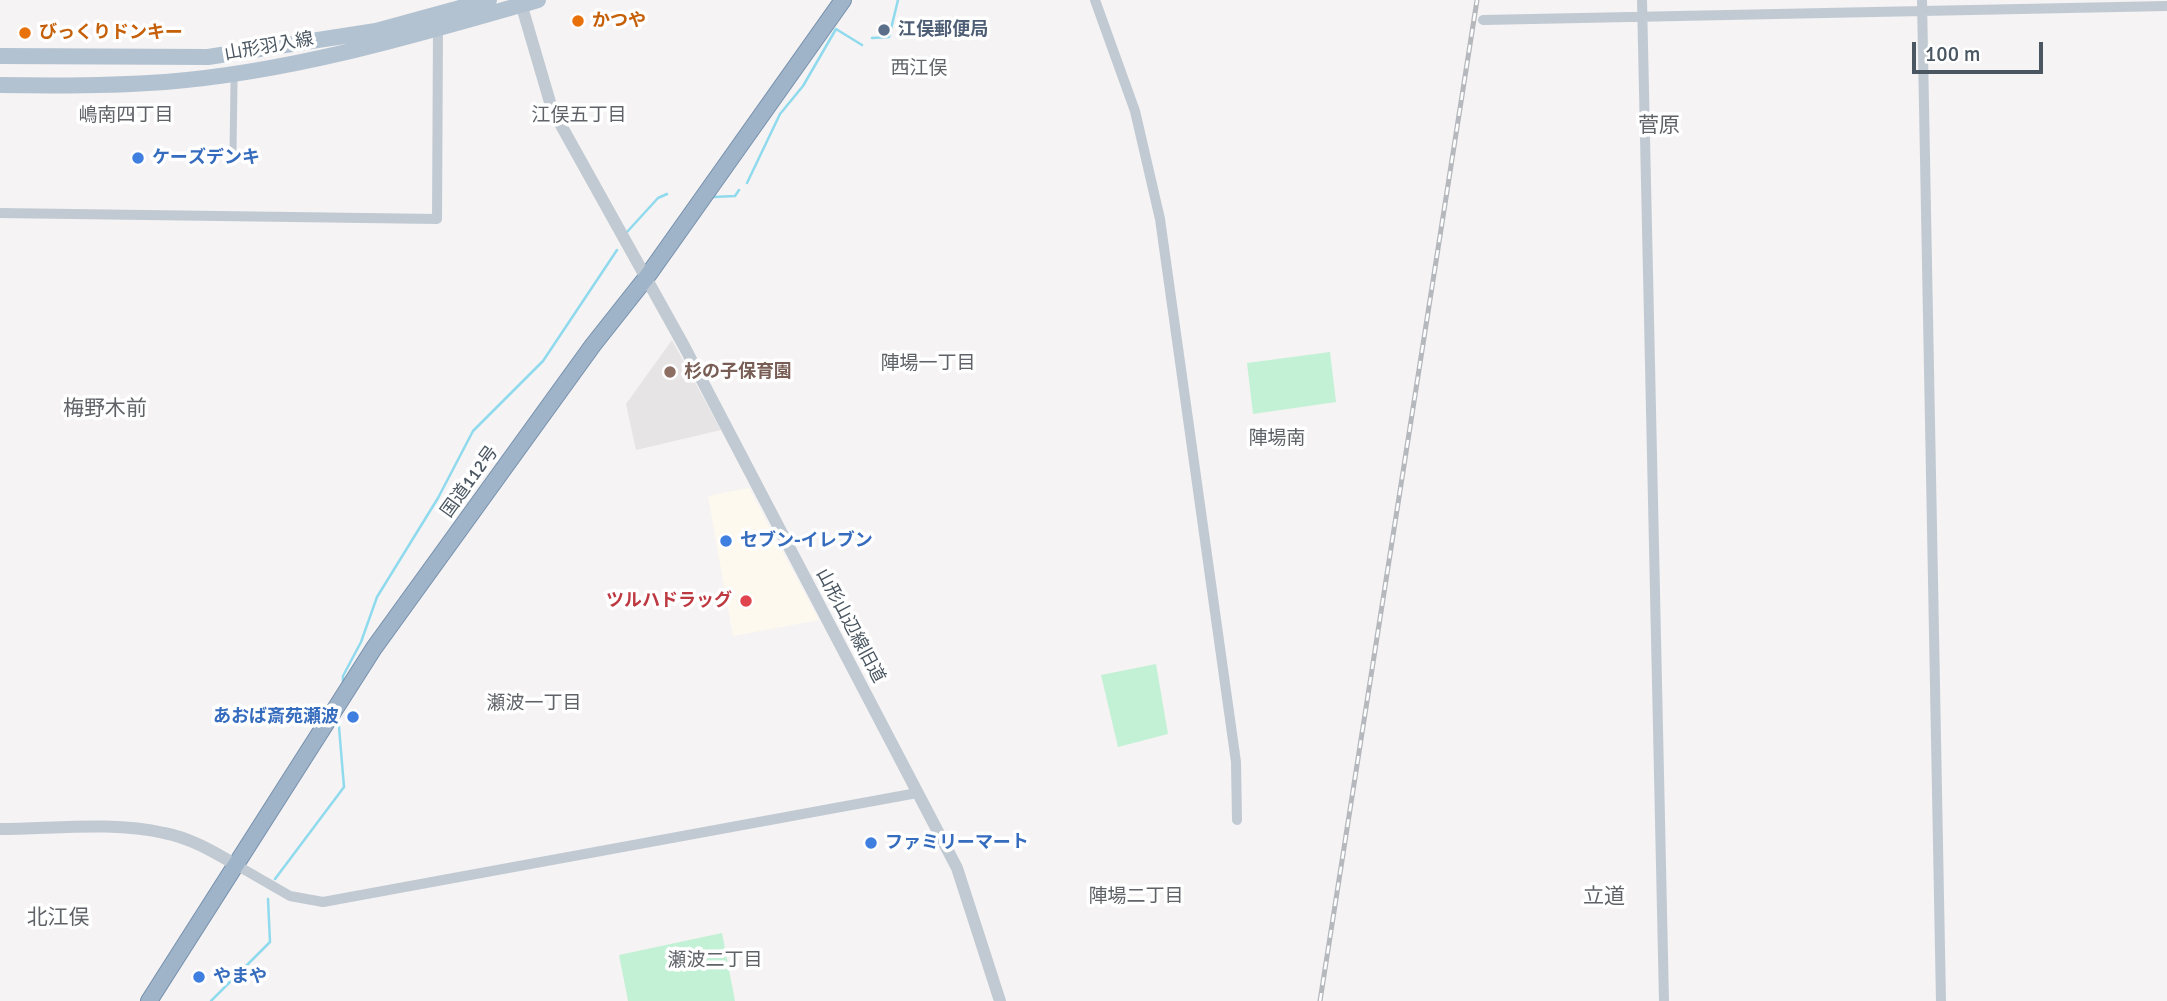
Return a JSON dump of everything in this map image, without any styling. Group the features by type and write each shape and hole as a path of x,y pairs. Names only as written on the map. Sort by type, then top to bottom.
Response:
{"highway":[{"name":"国道112号","path":"149,1001 238,866 374,648 593,345 646,278 843,0"}],"main road":[{"name":"山形羽入線","path":"0,56 208,57 327,41 489,0"},
{"name":"山形羽入線","path":"0,85 102,85 197,78 345,52 440,14 538,0"}],"street":[{"path":"1095,0 1135,111 1160,219 1236,762 1237,820"},
{"path":"1642,0 1664,1001"},
{"path":"1922,0 1941,1001"},
{"name":"山形山辺線旧道","path":"520,2 552,108 646,278 957,868 1000,1001"},
{"path":"1483,20 2167,6"},
{"path":"0,213 437,219 440,14"},
{"path":"233,153 234,82"},
{"path":"0,829 127,829 163,832 204,846 290,896 323,902 918,793"}],"shaded area":[{"name":"杉の子保育園","path":"672,340 721,430 636,450 626,404"},
{"path":"749,488 819,620 733,636 708,496"}],"green space":[{"path":"1330,352 1336,402 1253,414 1247,363"},
{"path":"1156,664 1168,734 1118,747 1101,675"},
{"path":"722,933 735,1001 628,1001 619,955"}],"waterway":[{"path":"872,38 889,37 898,0"},
{"path":"747,183 780,114 803,86 836,29 862,45"},
{"path":"713,197 735,196 739,190"},
{"path":"627,232 658,198 667,194"},
{"path":"343,684 343,676 361,642 377,597 438,498 473,431 543,361 617,250"},
{"path":"275,879 344,787 338,715"},
{"path":"211,1001 270,942 268,899"}],"railway":[{"path":"1320,1001 1477,0"}],"place":[{"name":"かつや","path":"578,21"},
{"name":"江俣郵便局","path":"884,30"},
{"name":"びっくりドンキー","path":"25,33"},
{"name":"ケーズデンキ","path":"138,158"},
{"name":"杉の子保育園","path":"670,372"},
{"name":"セブン-イレブン","path":"726,541"},
{"name":"ツルハドラッグ","path":"746,601"},
{"name":"あおば斎苑瀬波","path":"353,717"},
{"name":"ファミリーマート","path":"871,843"},
{"name":"やまや","path":"199,977"}],"district":[{"name":"西江俣","path":"919,69"},
{"name":"嶋南四丁目","path":"126,116"},
{"name":"江俣五丁目","path":"579,116"},
{"name":"菅原","path":"1659,126"},
{"name":"陣場一丁目","path":"928,364"},
{"name":"梅野木前","path":"105,409"},
{"name":"陣場南","path":"1277,439"},
{"name":"瀬波一丁目","path":"534,704"},
{"name":"陣場二丁目","path":"1136,897"},
{"name":"立道","path":"1604,897"},
{"name":"北江俣","path":"58,918"},
{"name":"瀬波二丁目","path":"715,961"}]}
